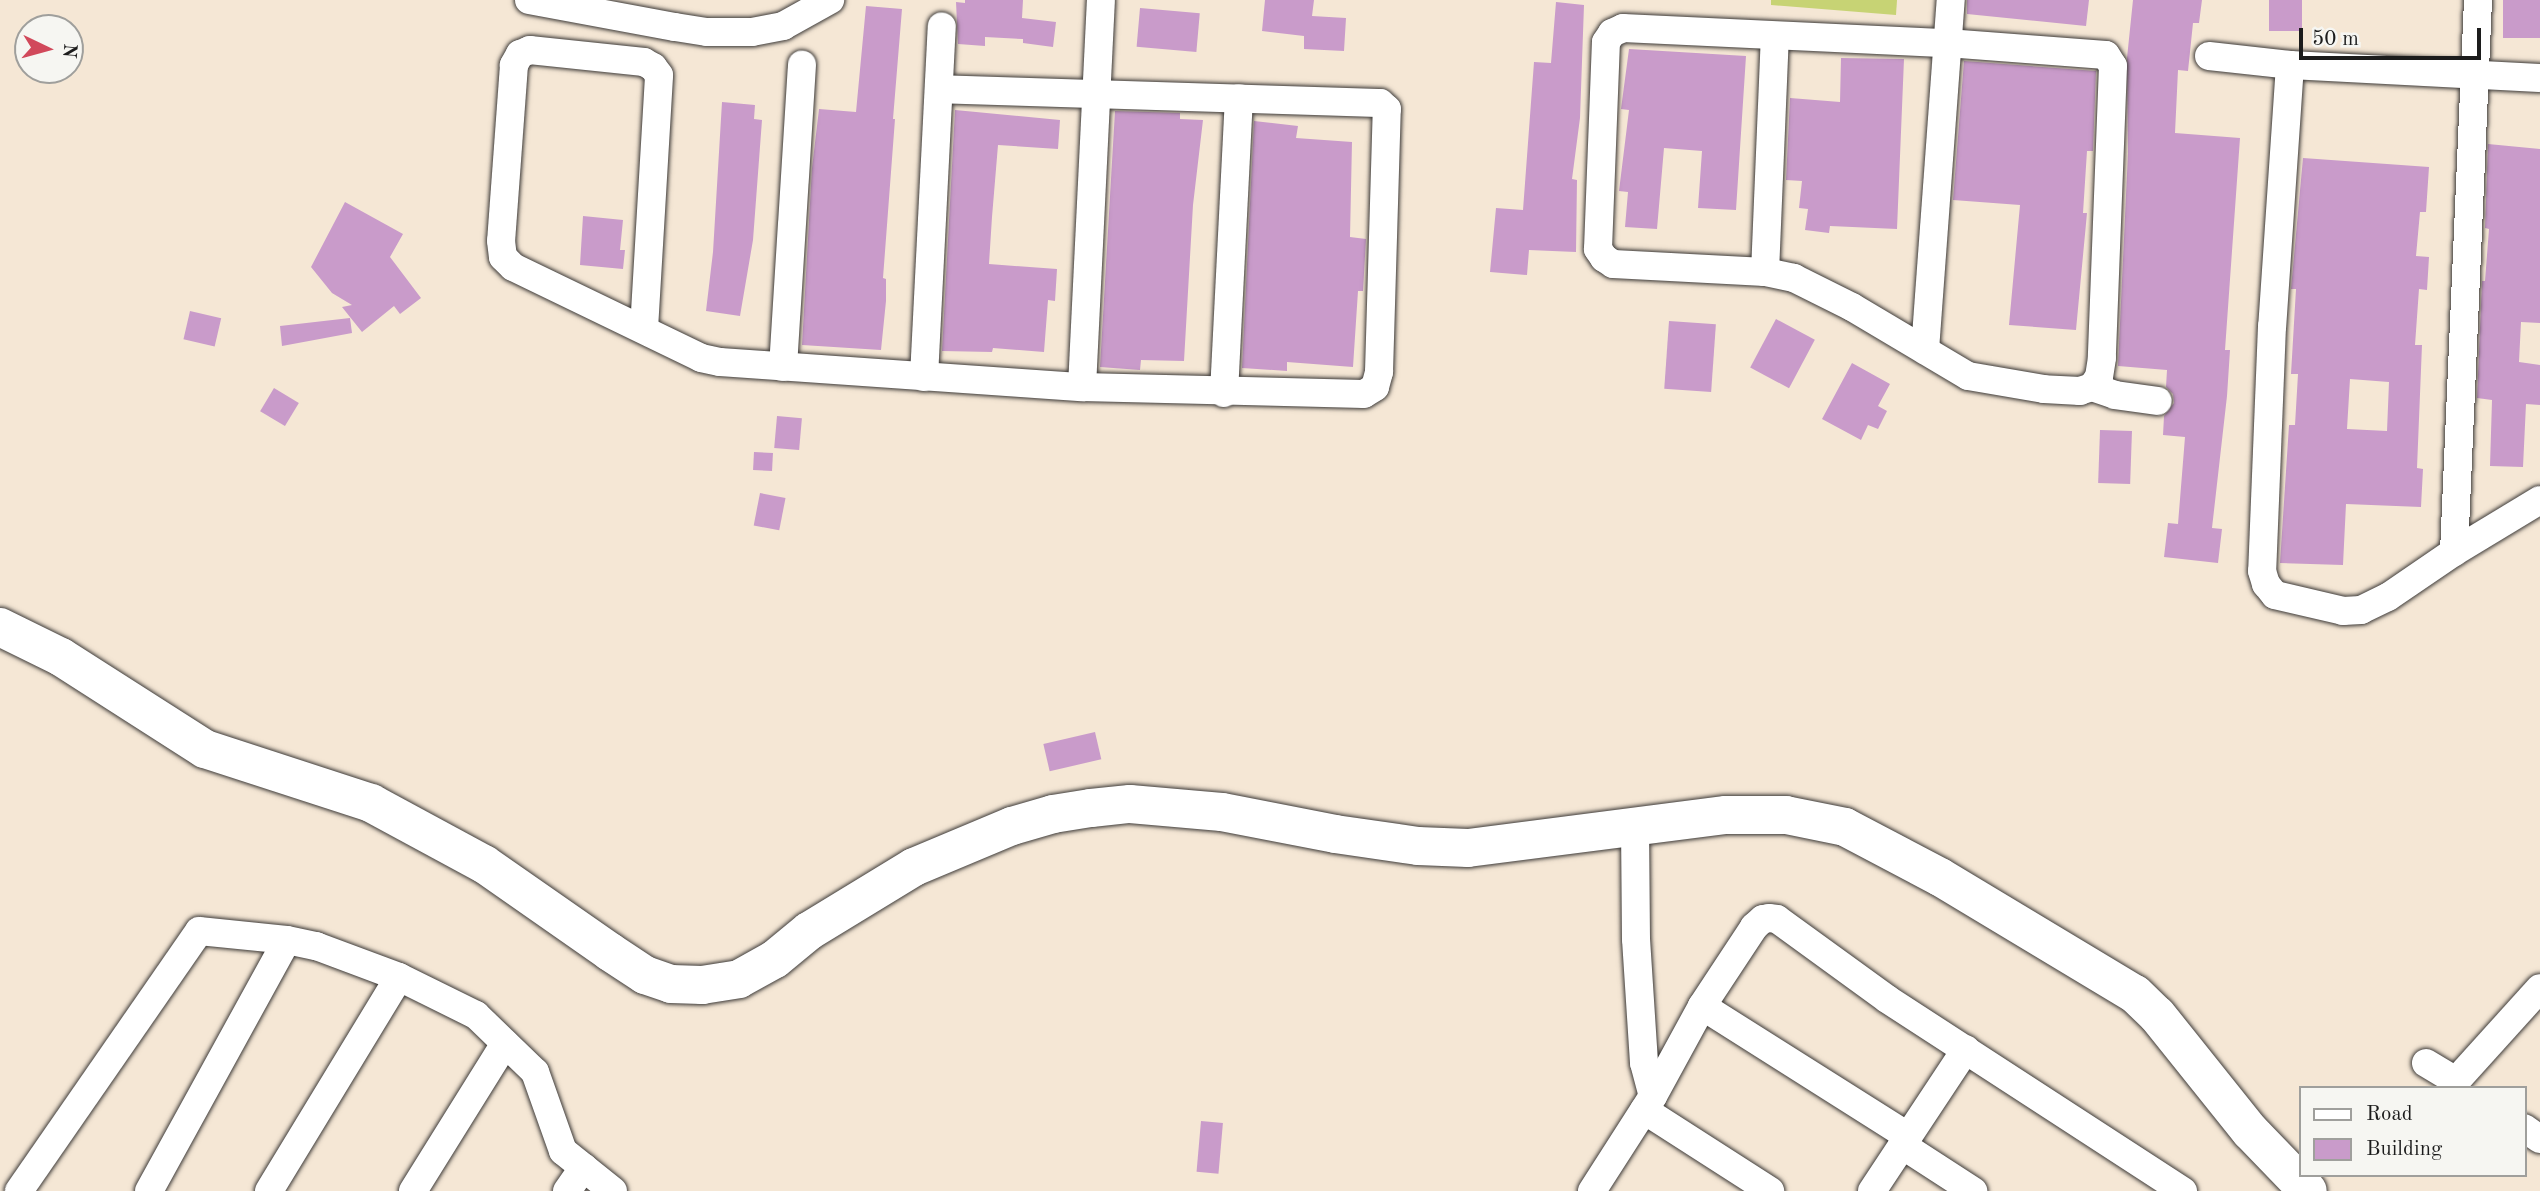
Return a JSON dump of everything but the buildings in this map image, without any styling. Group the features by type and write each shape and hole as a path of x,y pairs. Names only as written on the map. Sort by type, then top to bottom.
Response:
{"main road":[{"path":"0,628 61,657 205,749 371,803 484,864 610,953 645,975 671,984 702,985 740,979 775,959 809,931 914,867 963,845 1053,814 1130,804 1156,806 1222,812 1335,834 1418,846 1468,848 1726,815 1786,814 1845,827 1940,877 2135,995 2157,1015 2250,1131 2308,1191"}],"street":[{"path":"529,0 676,27 752,32 783,26 830,0"},
{"path":"1082,387 1101,0"},
{"path":"1925,349 1951,0"},
{"path":"2454,552 2478,0"},
{"path":"924,377 942,26"},
{"path":"1623,28 1776,37 1947,43 2106,55 2112,60 2102,358 2099,377 2092,387 2080,391 1983,381 1968,376 1925,349 1794,278 1765,272 1613,264 1604,258 1598,249 1606,42 1612,33 1623,28"},
{"path":"1765,272 1776,37"},
{"path":"644,329 659,75 653,67 644,62 530,50 520,54 514,65 501,241 503,257 513,267 701,358 783,367 1082,387 1224,393 1364,394 1375,387 1380,372 1387,108 1380,103 940,89"},
{"path":"2209,56 2290,65 2540,78"},
{"path":"783,367 802,65"},
{"path":"2290,65 2272,326 2262,571 2266,584 2276,595 2343,611 2361,610 2388,597 2454,552 2540,500"},
{"path":"1224,393 1239,98"},
{"path":"2092,387 2115,396 2158,401"},
{"path":"1635,825 1636,939 1649,1103 1770,1191"},
{"path":"1592,1191 1649,1103 1702,1006 1754,927 1763,919 1777,919 1887,999 2183,1191"},
{"path":"19,1191 199,931 287,940 316,946 399,977 476,1016 535,1072 563,1151 613,1191"},
{"path":"149,1191 287,940"},
{"path":"269,1191 399,977"},
{"path":"2426,1063 2461,1084 2540,988"},
{"path":"1702,1006 1905,1140 1973,1191"},
{"path":"413,1191 505,1043"},
{"path":"1872,1191 1966,1049"},
{"path":"566,1191 584,1167"}],"green space":[{"path":"1771,0 1897,0 1896,15 1771,5"}]}
